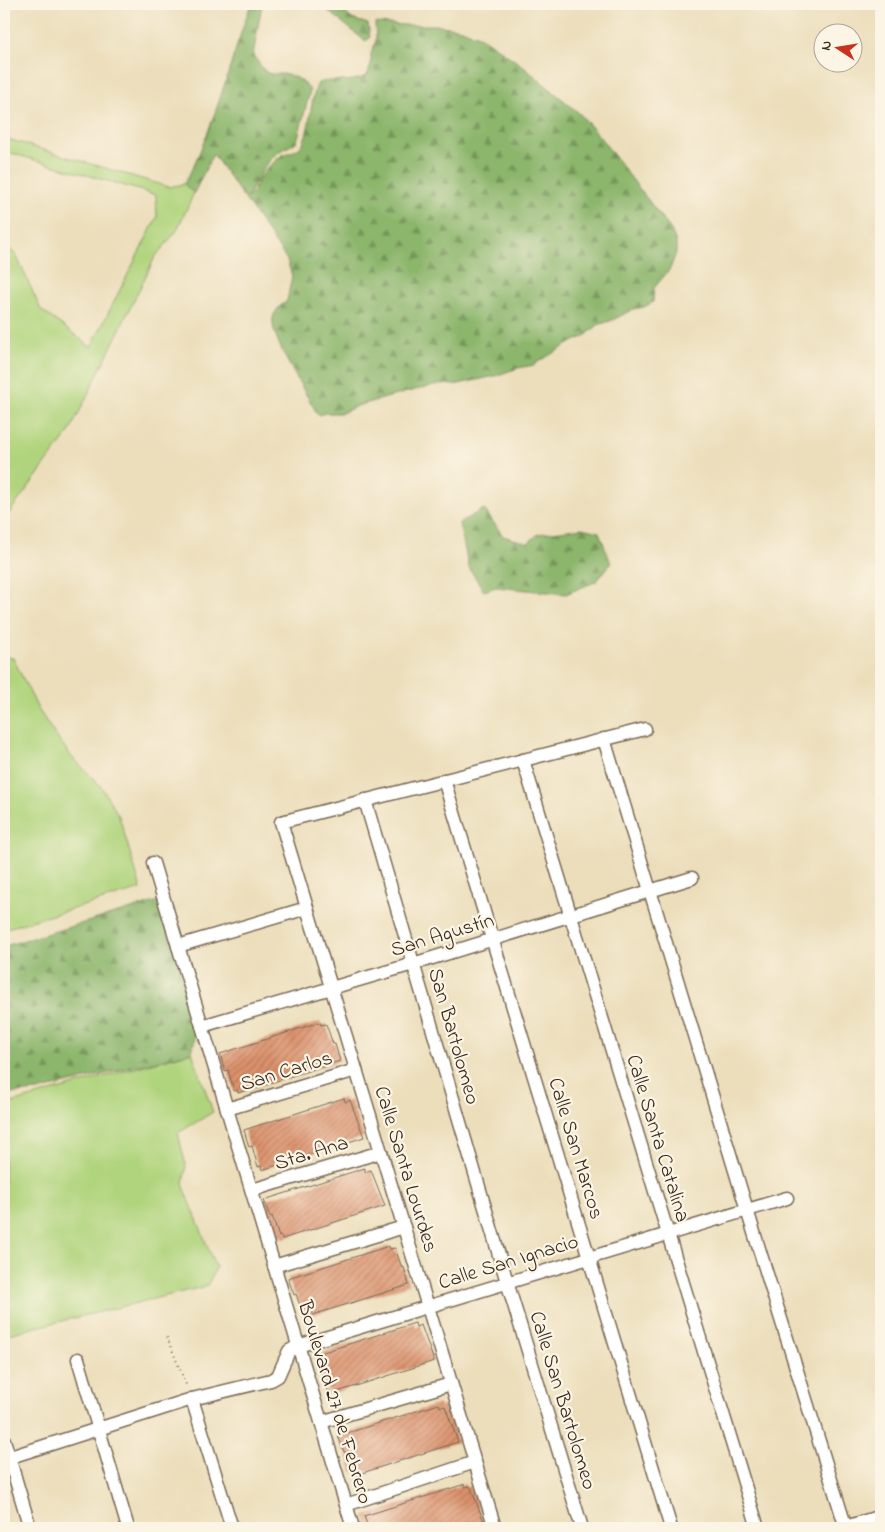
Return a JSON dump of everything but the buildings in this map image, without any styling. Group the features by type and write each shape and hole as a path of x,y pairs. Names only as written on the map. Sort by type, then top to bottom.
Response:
{"street":[{"path":"366,800 645,729"},
{"path":"604,739 845,1528 881,1516"},
{"name":"Calle Santa Catalina","path":"523,760 758,1528"},
{"name":"Calle San Marcos","path":"444,780 671,1528"},
{"name":"Calle Santa Lourdes","path":"366,800 281,822 495,1528"},
{"name":"San Bartolomeo","path":"366,800 507,1282"},
{"name":"Boulevard 27 de Febrero","path":"153,863 353,1528"},
{"name":"San Agustín","path":"202,1026 413,964 692,878"},
{"path":"178,946 307,908"},
{"name":"San Carlos","path":"227,1109 356,1070"},
{"name":"Sta. Ana","path":"252,1190 381,1152"},
{"name":"Calle San Ignacio","path":"298,1346 787,1198"},
{"path":"274,1266 404,1227"},
{"name":"Calle San Bartolomeo","path":"507,1282 582,1528"},
{"path":"6,1459 192,1399 262,1383 275,1378 281,1372 289,1351 298,1346"},
{"path":"78,1359 128,1528"},
{"path":"321,1422 451,1384"},
{"path":"192,1399 232,1528"},
{"path":"4,1440 6,1459 30,1528"},
{"path":"346,1505 475,1462"}],"path":[{"path":"167,1337 192,1399"}],"green space":[{"path":"251,4 262,4 253,56 267,72 294,77 302,81 310,91 297,141 274,155 248,196 244,198 213,154 194,193 184,184 195,163 213,118"},
{"path":"320,4 335,4 352,19 368,24 370,38 365,41"},
{"path":"375,23 436,25 462,29 483,38 520,64 579,113 596,132 671,230 676,242 676,253 670,269 654,288 653,302 598,325 584,337 534,365 454,385 442,384 411,391 357,406 342,413 318,415 283,352 273,327 275,313 287,301 292,276 287,260 245,199 278,158 301,147 306,136 313,98 318,83 354,80 367,76 376,40"},
{"path":"4,138 169,187 184,184 194,193 176,232 155,257 70,431 4,520 4,243 16,255 41,310 91,347 157,217 156,195 4,151"},
{"path":"484,509 503,536 528,543 538,534 582,528 599,532 611,563 597,581 566,594 496,587 484,591 469,568 459,523"},
{"path":"4,657 13,658 38,709 55,735 72,757 100,785 119,816 141,889 4,929"},
{"path":"159,901 197,1028 192,1052 38,1091 4,1094 4,946"},
{"path":"192,1052 213,1112 178,1133 186,1166 183,1184 216,1268 207,1286 4,1335 4,1105"}]}
